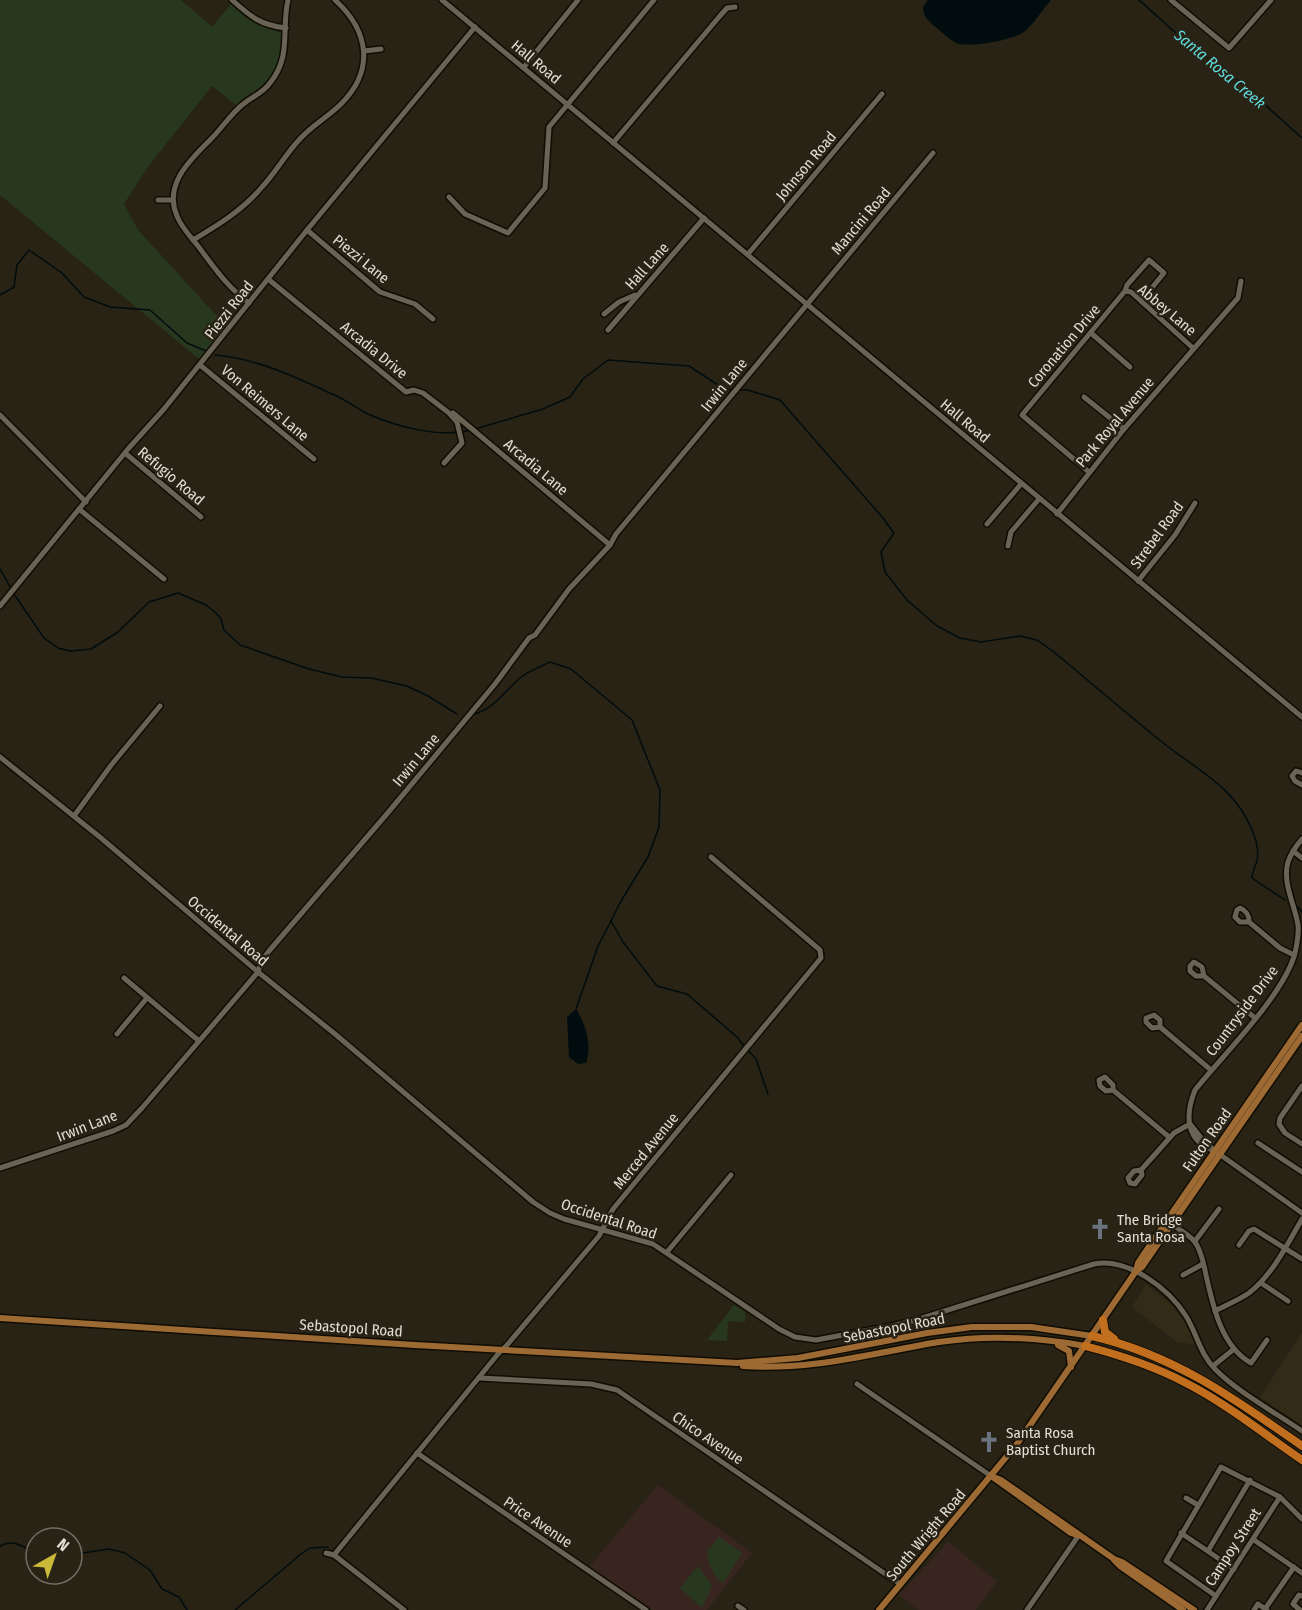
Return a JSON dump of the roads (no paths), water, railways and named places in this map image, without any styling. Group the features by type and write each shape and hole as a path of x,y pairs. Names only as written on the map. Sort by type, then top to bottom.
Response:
{"highway":[{"path":"1103,1320 1107,1334 1123,1345"},
{"path":"1092,1336 1161,1359 1197,1376 1226,1393 1302,1446"},
{"path":"1085,1346 1135,1361 1188,1384 1302,1460"}],"main road":[{"name":"Fulton Road","path":"1136,1271 1142,1267 1172,1224 1302,1025"},
{"name":"Fulton Road","path":"1071,1367 1136,1271 1138,1263 1302,1036"},
{"name":"Sebastopol Road","path":"0,1318 759,1367 805,1366 838,1362 939,1342 973,1338 1020,1338 1085,1346"},
{"name":"Sebastopol Road","path":"700,1362 789,1360 927,1333 972,1327 1030,1327 1092,1336"},
{"path":"1020,1338 1064,1347 1070,1354 1071,1367"},
{"name":"South Wright Road","path":"879,1610 1017,1444 1071,1367"},
{"path":"991,1476 1071,1533 1079,1535 1194,1610"},
{"path":"1114,1559 1120,1566 1182,1610"}],"street":[{"path":"232,0 256,21 286,28"},
{"path":"249,303 232,291 193,240 177,217 172,201 176,181 189,161 234,112 244,103 258,96 271,83 282,64 286,46 288,0"},
{"path":"193,240 246,204 262,188 306,131 340,105 352,91 362,70 364,51 360,31 350,13 335,0"},
{"name":"Hall Road","path":"442,0 1302,717"},
{"path":"524,67 578,0"},
{"path":"449,197 465,214 508,233 545,188 549,127 654,0"},
{"path":"1171,0 1229,48 1271,0"},
{"path":"613,143 718,17 727,8 735,7"},
{"name":"Piezzi Road","path":"0,606 476,27"},
{"path":"364,51 381,49"},
{"name":"Johnson Road","path":"748,254 882,94"},
{"name":"Mancini Road","path":"807,305 933,153"},
{"path":"158,200 172,201"},
{"name":"Hall Lane","path":"608,330 704,218"},
{"name":"Piezzi Lane","path":"307,230 380,292 415,304 433,319"},
{"name":"Coronation Drive","path":"1089,472 1022,415 1149,260 1164,273 1140,301"},
{"name":"Arcadia Drive","path":"268,279 406,392 414,390 423,393 457,422 462,443 444,463"},
{"name":"Park Royal Avenue","path":"1057,514 1124,429 1238,298 1241,281"},
{"name":"Abbey Lane","path":"1125,291 1131,292 1193,348"},
{"path":"604,314 619,302 640,293"},
{"name":"Irwin Lane","path":"0,1168 88,1140 126,1125 258,972 261,962 269,951 495,684 529,638 536,635 569,589 610,545 616,534 807,305"},
{"path":"1091,333 1130,367"},
{"name":"Von Reimers Lane","path":"200,365 314,459"},
{"path":"1084,397 1124,429"},
{"name":"Arcadia Lane","path":"446,407 610,545"},
{"path":"0,416 86,502"},
{"name":"Refugio Road","path":"125,453 201,517"},
{"path":"987,524 1021,484"},
{"path":"1008,546 1011,532 1039,499"},
{"name":"Strebel Road","path":"1138,581 1175,535 1195,503"},
{"path":"79,509 164,579"},
{"path":"74,816 112,764 160,706"},
{"name":"Occidental Road","path":"0,757 74,816 538,1205 559,1217 647,1242 667,1252 779,1329 795,1337 812,1340 833,1338 905,1323 1098,1263 1118,1264 1136,1271 1178,1305 1189,1321 1205,1356 1224,1377 1302,1431"},
{"path":"1302,773 1296,771 1292,776 1295,782 1302,785"},
{"name":"Countryside Drive","path":"1190,1124 1189,1104 1195,1090 1255,1018 1286,976 1294,955 1298,927 1288,883 1287,864 1293,850 1302,839"},
{"path":"1293,850 1302,858"},
{"name":"Merced Avenue","path":"334,1555 503,1349 592,1245 613,1209 821,958 820,950 711,857"},
{"path":"1249,922 1280,948 1294,955"},
{"path":"1204,976 1255,1018"},
{"path":"124,978 199,1041"},
{"path":"117,1034 147,998"},
{"path":"1160,1027 1211,1070"},
{"path":"1302,1086 1300,1093 1280,1118 1279,1124 1285,1132 1302,1144"},
{"path":"1113,1090 1169,1137"},
{"path":"1141,1170 1169,1137 1179,1128 1190,1124 1192,1134 1200,1141 1302,1213"},
{"path":"1258,1143 1302,1172"},
{"path":"667,1252 731,1174"},
{"path":"1195,1241 1219,1209"},
{"path":"1215,1311 1247,1294 1261,1282 1285,1249 1302,1219"},
{"path":"1172,1224 1195,1241 1215,1311 1234,1349 1251,1363 1267,1340"},
{"path":"1239,1245 1254,1229 1302,1259"},
{"path":"1183,1275 1203,1264"},
{"path":"1261,1282 1288,1302"},
{"path":"1213,1366 1234,1349"},
{"name":"Chico Avenue","path":"480,1378 591,1384 617,1390 900,1584"},
{"path":"856,1384 991,1476"},
{"name":"Price Avenue","path":"417,1453 646,1610"},
{"path":"1216,1596 1166,1561 1221,1467 1280,1497 1302,1519"},
{"path":"1208,1551 1250,1480"},
{"name":"Campoy Street","path":"1207,1610 1280,1497"},
{"path":"1186,1498 1198,1505"},
{"path":"1181,1533 1234,1569"},
{"path":"1027,1610 1079,1535"},
{"path":"1254,1540 1302,1573"},
{"path":"326,1553 334,1555 404,1610"},
{"path":"1254,1610 1258,1604 1266,1609 1294,1567"},
{"path":"1301,1609 1293,1604 1299,1595 1302,1596"},
{"path":"738,1606 744,1610"}],"waterway":[{"name":"Santa Rosa Creek","path":"1139,0 1197,52 1223,67 1302,138"},
{"path":"0,295 14,287 17,265 29,250 62,273 84,297 110,307 150,310 187,343 206,351"},
{"path":"215,355 245,360 275,369 337,396 368,414 392,423 432,432 471,430"},
{"path":"475,429 543,409 570,397 583,379 608,360 689,366 724,389 733,390"},
{"path":"738,390 748,390 780,400 883,518 894,533 881,552 885,572 907,600 937,626 960,638 981,642 1020,636 1037,640 1162,742 1214,780 1236,802 1255,837 1258,857 1252,878 1285,900"},
{"path":"0,569 12,590"},
{"path":"14,594 44,638 58,648 70,651 91,649 118,632 149,602 178,593 206,605 216,613 221,619 224,630 240,645 309,669 342,677 371,678 407,686 457,714"},
{"path":"474,714 493,704 530,671 550,662 571,669 632,720 660,790 659,827 648,857 611,921 623,942 657,986 687,994 737,1037 744,1046"},
{"path":"1298,907 1302,912"},
{"path":"576,1009 598,946 611,921"},
{"path":"747,1049 756,1059 768,1094"},
{"path":"0,1546 14,1543 24,1547"},
{"path":"235,1610 301,1554 310,1548 328,1547"},
{"path":"84,1553 109,1549 125,1553 150,1570 162,1589 179,1597 187,1610"}],"place":[{"name":"The Bridge Santa Rosa","path":"1100,1229"},
{"name":"Santa Rosa Baptist Church","path":"989,1442"}]}
